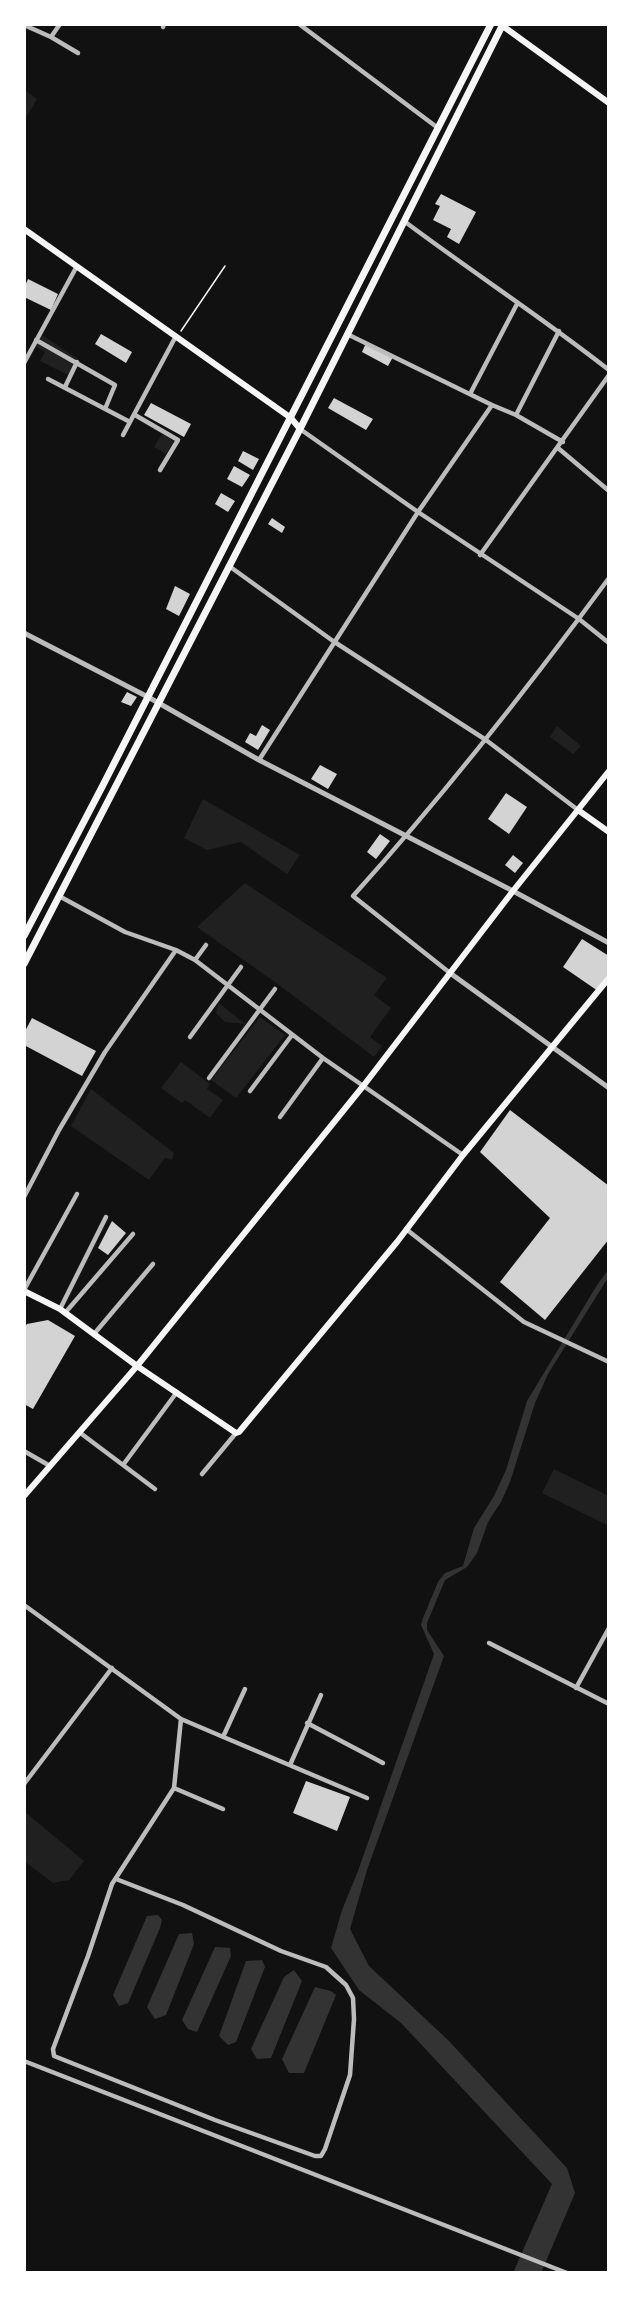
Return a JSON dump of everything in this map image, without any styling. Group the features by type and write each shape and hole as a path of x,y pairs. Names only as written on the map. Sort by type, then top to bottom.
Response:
{"main road":[{"path":"24,936 491,24"},
{"path":"24,964 300,429 502,25 609,103"},
{"path":"24,229 291,418 300,429"},
{"path":"24,1496 137,1366 364,1085 513,891 609,771"},
{"path":"578,810 609,832"},
{"path":"24,1291 63,1311 137,1366 236,1433 241,1431 609,978"}],"street":[{"path":"51,37 60,24"},
{"path":"299,24 438,128"},
{"path":"24,33 26,26 78,53"},
{"path":"404,221 517,304 559,331 609,370"},
{"path":"24,363 77,266"},
{"path":"470,394 517,304"},
{"path":"516,415 559,331"},
{"path":"347,334 516,415 563,442"},
{"path":"123,435 177,336"},
{"path":"36,340 115,385 105,409"},
{"path":"65,387 77,363"},
{"path":"480,555 609,375"},
{"path":"48,380 130,422"},
{"path":"260,760 333,641 492,405"},
{"path":"135,415 178,440 160,470"},
{"path":"300,429 480,555 579,619 609,643"},
{"path":"558,448 609,491"},
{"path":"228,566 333,641 486,740 578,810"},
{"path":"609,578 486,740 408,835 353,896 450,973 609,1088"},
{"path":"24,633 609,943"},
{"path":"59,896 125,932 176,950 195,960 323,1058 463,1155"},
{"path":"195,960 206,945"},
{"path":"24,1197 59,1130 105,1052 176,950"},
{"path":"190,1037 241,967"},
{"path":"209,1078 275,989"},
{"path":"250,1091 292,1035"},
{"path":"280,1117 323,1058"},
{"path":"24,1291 77,1194"},
{"path":"63,1311 106,1217"},
{"path":"406,1229 524,1322 609,1362"},
{"path":"63,1311 133,1234"},
{"path":"94,1334 153,1264"},
{"path":"123,1465 177,1392"},
{"path":"79,1432 155,1489"},
{"path":"202,1474 236,1433"},
{"path":"24,1451 50,1466"},
{"path":"24,1605 181,1719 367,1798"},
{"path":"576,1688 609,1628"},
{"path":"489,1643 609,1704"},
{"path":"24,1784 111,1668"},
{"path":"223,1737 245,1689"},
{"path":"290,1765 321,1695"},
{"path":"116,1879 183,1905 281,1951 326,1967 346,1985 353,1998 354,2019 350,2075 321,2156 315,2156 215,2120 54,2056 53,2049 112,1884 174,1788 181,1719"},
{"path":"307,1723 383,1763"},
{"path":"174,1788 223,1809"},
{"path":"24,2061 567,2273"}],"path":[{"path":"177,336 225,266"}],"shaded area":[{"path":"24,90 37,99 24,121"},
{"path":"42,335 77,358 68,375 40,361 45,352 35,346"},
{"path":"162,434 174,441 166,454 154,447"},
{"path":"557,726 581,746 573,754 550,737"},
{"path":"203,799 300,855 287,874 241,842 207,850 184,838"},
{"path":"245,883 387,978 374,995 391,1008 370,1037 382,1046 374,1057 197,927"},
{"path":"219,1003 245,1024 225,1022 216,1013"},
{"path":"260,1017 285,1035 236,1098 211,1080"},
{"path":"181,1062 210,1084 207,1089 223,1100 210,1118 185,1100 182,1103 161,1088"},
{"path":"91,1089 174,1153 172,1160 165,1158 149,1180 71,1126"},
{"path":"609,1269 609,1276 548,1374 535,1403 510,1482 488,1522 477,1553 467,1567 445,1580 427,1623 427,1630 444,1656 367,1870 350,1929 369,1966 448,2040 567,2168 575,2193 541,2273 513,2273 552,2184 401,2023 359,1990 331,1948 342,1910 358,1871 434,1654 421,1625 423,1618 438,1582 445,1573 463,1566 474,1528 494,1496 506,1470 527,1401"},
{"path":"554,1469 609,1496 609,1526 542,1493"},
{"path":"24,1811 84,1861 69,1880 53,1883 24,1861"},
{"path":"158,1915 162,1920 160,1928 128,2003 119,2006 113,1995 147,1916"},
{"path":"192,1933 194,1944 166,2015 155,2019 147,2007 179,1934"},
{"path":"215,1947 230,1948 231,1956 197,2032 188,2029 182,2020"},
{"path":"262,1960 265,1967 236,2042 228,2045 219,2036 246,1961"},
{"path":"294,1970 302,1981 271,2058 257,2059 251,2049 284,1977"},
{"path":"315,1987 331,1991 336,1995 304,2073 289,2073 282,2059"}],"building":[{"path":"441,194 476,212 459,244 447,237 451,229 433,220 440,206 435,204"},
{"path":"28,279 58,294 51,310 24,297 24,288"},
{"path":"101,334 132,352 126,363 95,344"},
{"path":"366,343 393,357 388,366 362,352"},
{"path":"334,398 373,419 366,430 328,408"},
{"path":"151,403 191,424 184,437 144,415"},
{"path":"243,451 259,459 253,470 238,461"},
{"path":"234,466 250,475 242,487 227,479"},
{"path":"221,493 235,501 228,512 215,504"},
{"path":"272,518 285,527 282,533 268,524"},
{"path":"175,586 190,594 179,616 166,609"},
{"path":"127,692 137,697 131,706 121,702"},
{"path":"262,725 270,730 258,750 245,742 250,733 256,736"},
{"path":"320,765 337,774 328,789 311,779"},
{"path":"506,793 527,807 509,834 488,819"},
{"path":"380,834 390,841 376,859 367,852"},
{"path":"513,855 523,863 515,873 505,865"},
{"path":"582,939 609,956 609,974 598,991 563,967"},
{"path":"32,1018 96,1051 82,1076 24,1045 24,1033"},
{"path":"510,1110 609,1186 609,1239 545,1320 500,1282 550,1218 480,1152"},
{"path":"112,1221 126,1233 108,1255 98,1248"},
{"path":"48,1320 75,1336 33,1409 24,1404 24,1328 27,1324"},
{"path":"306,1781 350,1797 337,1831 293,1813"}]}
